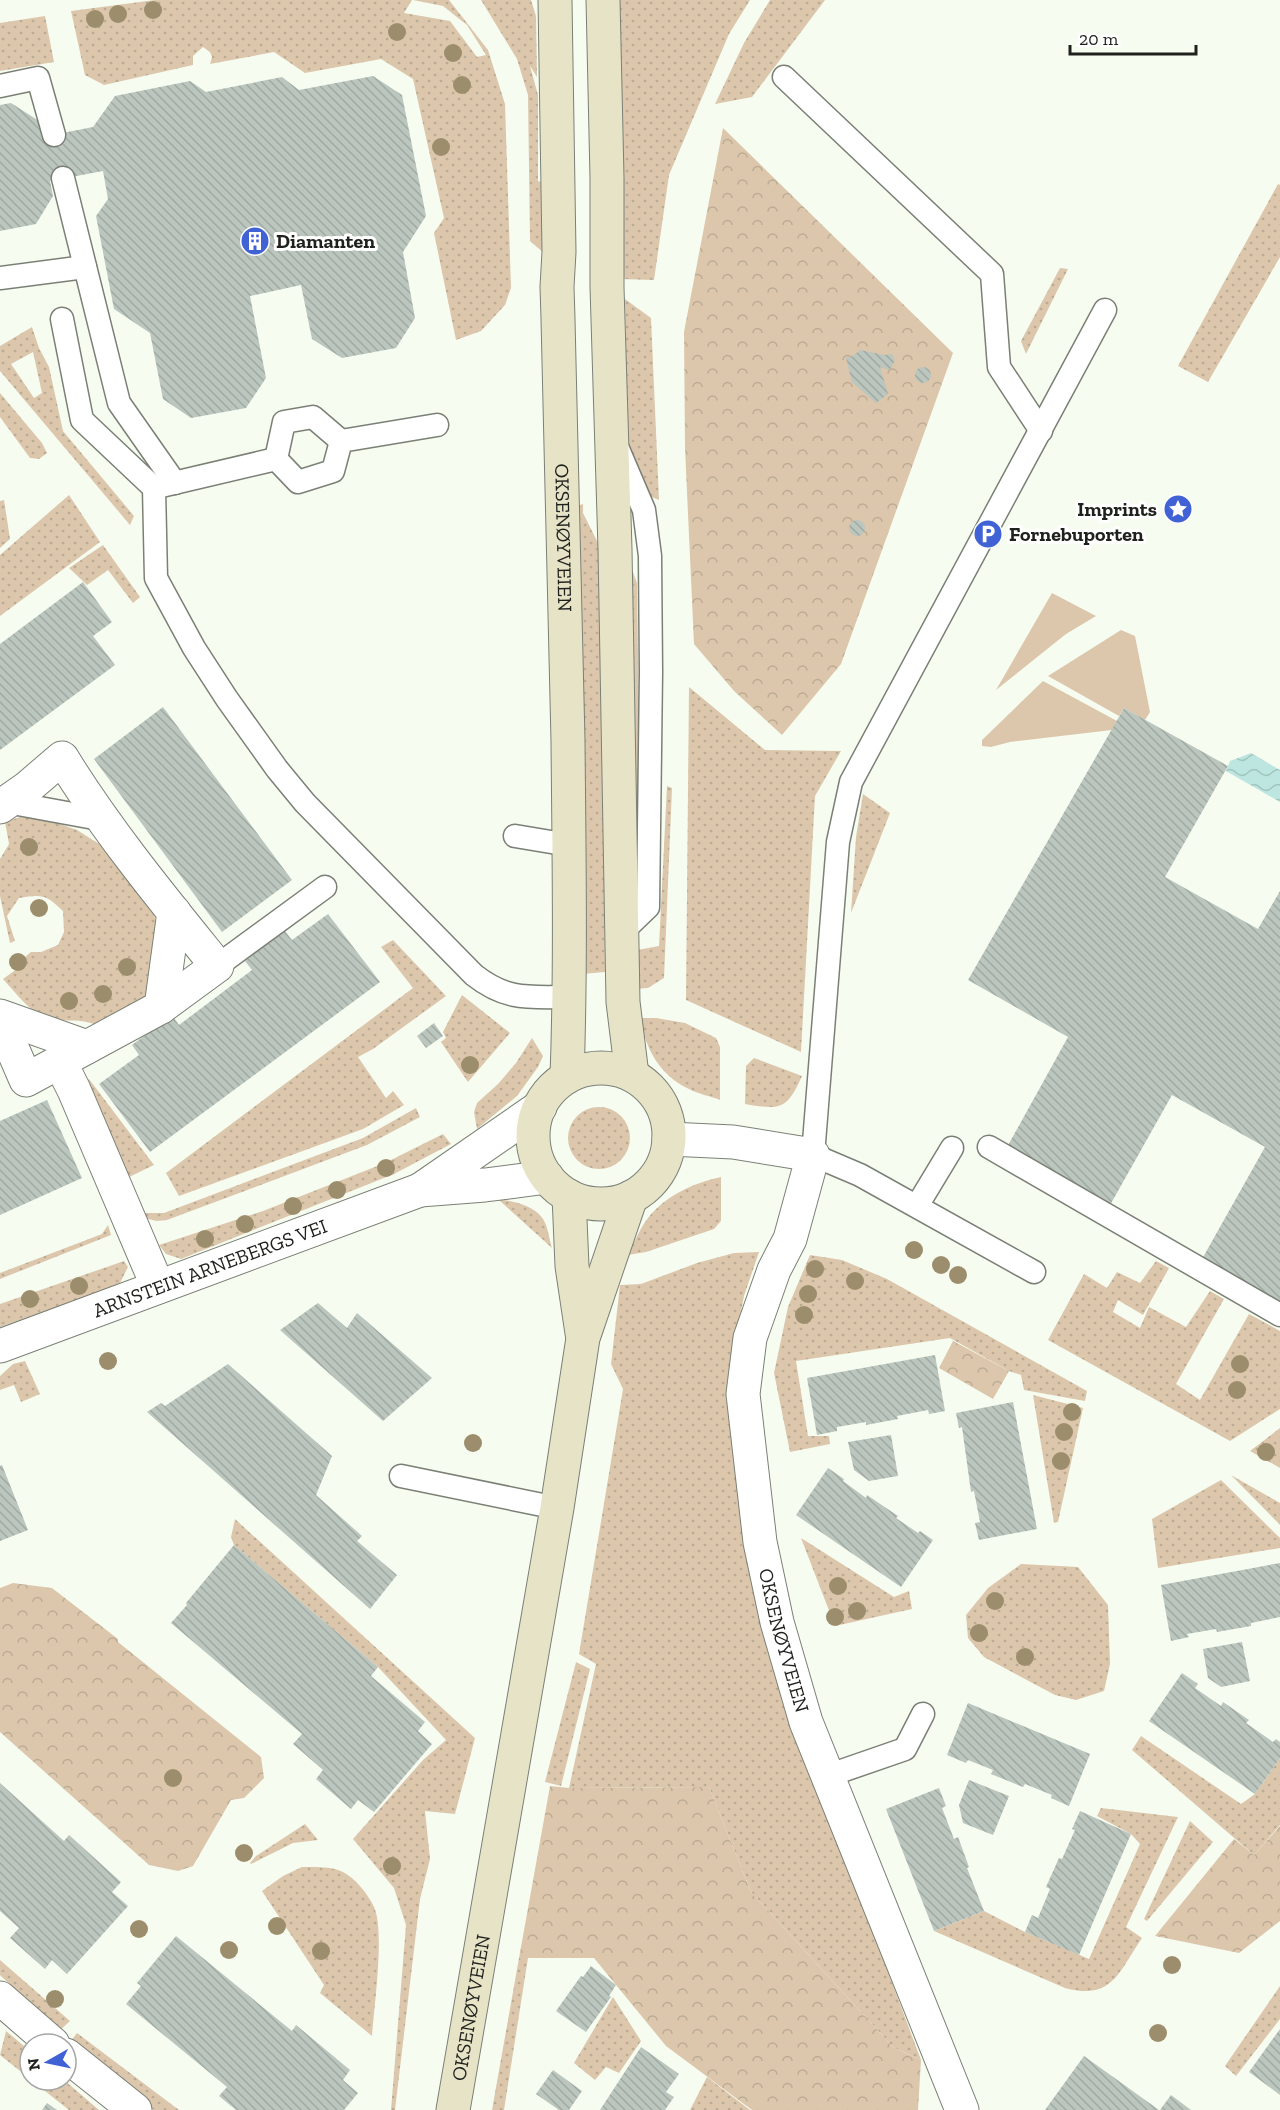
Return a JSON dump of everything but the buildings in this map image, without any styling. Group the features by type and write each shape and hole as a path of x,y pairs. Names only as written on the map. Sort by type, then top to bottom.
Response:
{"street":[{"name":"OKSENØYVEIEN","path":"555,0 559,252 557,286 564,507 569,845 570,996 567,1077"},
{"path":"603,0 623,1002 632,1075"},
{"path":"0,1020 26,1080 160,1007 217,966 80,787 62,758 4,805"},
{"path":"160,1007 174,912"},
{"path":"0,1016 73,1055"},
{"path":"73,1055 74,1090 158,1287"},
{"path":"599,1068 632,1075 648,1086 660,1102 668,1120 669,1139 666,1157 658,1173 646,1187 631,1197 616,1203 584,1202 558,1187 538,1161 533,1143 540,1107 552,1090 567,1077 583,1071 599,1068"},
{"name":"ARNSTEIN ARNEBERGS VEI","path":"0,1346 420,1190 540,1107"},
{"path":"669,1139 733,1142 813,1155"},
{"name":"OKSENØYVEIEN","path":"813,1155 790,1239 774,1270 750,1338 743,1394 760,1542 777,1622 806,1722 962,2110"},
{"name":"ARNSTEIN ARNEBERGS VEI","path":"420,1190 485,1185 558,1187"},
{"name":"OKSENØYVEIEN","path":"558,1187 583,1338"},
{"name":"OKSENØYVEIEN","path":"453,2110 557,1508 583,1338 631,1197"},
{"path":"0,1998 39,2032"},
{"path":"78,2065 135,2110"}],"lane":[{"path":"784,77 992,274 999,367 1041,431"},
{"path":"0,86 38,78 54,135"},
{"path":"63,178 119,403 164,485 156,578 194,648 277,770 305,803 474,975 503,993 533,997 570,996"},
{"path":"0,278 84,267"},
{"path":"1034,1272 860,1175 813,1155 838,842 851,782 1105,310"},
{"path":"62,319 82,420 164,485"},
{"path":"276,459 284,422 314,417 341,441"},
{"path":"341,441 437,425"},
{"path":"276,459 298,482 333,471 341,441"},
{"path":"164,485 276,459"},
{"path":"4,805 105,820"},
{"path":"515,836 569,845"},
{"path":"217,966 325,887"},
{"path":"917,1206 952,1148"},
{"path":"989,1148 1280,1315"},
{"path":"400,1476 557,1508"},
{"path":"827,1776 905,1749 923,1714"}],"green space":[{"path":"155,0 412,0 404,13 450,21 477,57 486,55 467,25 443,6 413,0 449,0 488,50 505,104 511,288 505,305 481,331 456,340 434,233 444,218 413,79 381,59 305,73 274,52 210,64 212,57 210,52 203,47 193,56 193,65 104,85 85,75 71,11"},
{"path":"481,0 531,0 536,16 537,77 530,66 538,95 538,181 544,183 545,254 530,241 528,95 517,59"},
{"path":"620,0 750,0 729,34 669,175 654,280 620,279"},
{"path":"770,0 825,0 752,97 715,104 744,43"},
{"path":"45,16 54,62 0,71 0,23"},
{"path":"723,128 953,353 841,664 782,735 734,691 694,644 685,448 684,332"},
{"path":"1278,184 1280,185 1280,257 1208,382 1178,366"},
{"path":"1060,268 1068,269 1026,354 1021,341"},
{"path":"625,299 651,318 659,500 627,487"},
{"path":"32,327 49,367 63,431 134,516 130,525 0,371 0,346","holes":["33,352 42,393 34,398 11,364"]},
{"path":"0,393 42,443 47,453 39,459 30,458 0,417"},
{"path":"69,495 100,542 0,616 0,555"},
{"path":"4,500 10,539 0,548 0,501"},
{"path":"583,504 583,513 601,549 605,972 582,974 577,506"},
{"path":"103,545 140,597 133,603 108,570 87,585 69,568"},
{"path":"627,557 637,583 641,872 632,901"},
{"path":"1052,593 1096,616 1066,634 996,690"},
{"path":"1121,630 1135,636 1150,712 1145,720 1124,708 1119,716 1048,676"},
{"path":"1043,681 1117,721 1112,730 1010,742 991,747 982,746 982,740"},
{"path":"689,687 765,750 841,751 815,796 801,1052 686,1000"},
{"path":"667,786 672,788 664,978 648,988 635,989 632,951 659,946"},
{"path":"863,794 890,813 851,913 856,837"},
{"path":"20,817 49,820 77,830 104,847 153,911 162,946 155,978 140,1005 98,1027 92,1023 54,1020 40,1015 25,1003 3,979 21,966 18,963 31,952 41,952 58,945 64,932 63,911 52,902 39,896 19,898 7,916 15,941 10,943 0,896 0,859 9,844 5,822"},
{"path":"393,940 446,996 373,1049 358,1057 386,1098 393,1091 404,1105 363,1129 179,1196 166,1173 413,988 381,947"},
{"path":"462,995 510,1033 468,1082 441,1042 446,1038 443,1032"},
{"path":"640,1018 685,1023 716,1038 720,1047 720,1100 689,1089 662,1069 650,1050"},
{"path":"532,1038 543,1056 538,1067 517,1096 477,1129 474,1112 477,1103 516,1063"},
{"path":"754,1058 802,1076 792,1096 781,1105 767,1107 745,1104 746,1066"},
{"path":"89,1079 154,1165 125,1179 83,1083"},
{"path":"593,1107 605,1107 621,1116 628,1126 630,1138 628,1150 621,1160 605,1169 593,1169 582,1164 573,1155 568,1144 568,1132 573,1121 582,1112"},
{"path":"416,1108 420,1117 367,1145 167,1220 157,1221 144,1218 142,1213 164,1213 363,1138"},
{"path":"443,1134 451,1144 394,1174 181,1259 166,1254 159,1245 263,1211 385,1163"},
{"path":"721,1177 721,1221 714,1229 646,1252 628,1255 645,1222 663,1203 681,1191"},
{"path":"499,1200 523,1205 539,1214 546,1225 552,1248"},
{"path":"108,1225 111,1235 0,1279 0,1273 102,1234"},
{"path":"759,1252 744,1296 727,1383 741,1517 776,1673 921,2060 893,2047 751,1892 709,1787 569,1788 596,1664 579,1654 623,1389 611,1364 620,1285 641,1284 697,1263 734,1253"},
{"path":"810,1255 842,1260 887,1279 1087,1391 1085,1401 1024,1390 1021,1375 1009,1371 950,1338 796,1361 808,1436 829,1436 830,1444 790,1452 774,1373 788,1307"},
{"path":"124,1261 128,1267 119,1285 0,1327 0,1304"},
{"path":"1156,1261 1169,1268 1143,1315 1118,1300 1113,1312 1140,1328 1149,1307 1186,1327 1210,1291 1224,1299 1176,1384 1200,1400 1249,1314 1280,1331 1280,1409 1230,1441 1048,1340 1084,1274 1107,1288 1117,1272 1140,1283"},
{"path":"953,1341 1009,1371 993,1399 939,1368"},
{"path":"25,1361 40,1394 21,1402 14,1385 0,1390 0,1376 13,1364"},
{"path":"1033,1395 1083,1408 1058,1522 1054,1523"},
{"path":"1280,1428 1280,1468 1250,1451"},
{"path":"1231,1475 1280,1503 1280,1525"},
{"path":"1221,1480 1280,1538 1280,1548 1158,1568 1152,1519"},
{"path":"235,1519 475,1738 455,1814 425,1811 430,1859 420,1899 395,2110 391,2110 406,1925 394,1888 353,1839 423,1760 446,1740 378,1667 234,1545 231,1537"},
{"path":"801,1538 894,1597 909,1591 912,1609 835,1626"},
{"path":"1021,1564 1078,1567 1108,1605 1110,1664 1104,1691 1076,1700 1055,1695 984,1657 968,1638 966,1615 988,1588"},
{"path":"13,1583 52,1588 118,1639 118,1642 261,1757 264,1778 244,1798 231,1800 193,1866 178,1871 149,1865 0,1732 0,1588"},
{"path":"576,1662 590,1669 561,1786 545,1782"},
{"path":"1141,1736 1241,1804 1255,1794 1280,1758 1280,1825 1254,1855 1132,1750"},
{"path":"550,1786 569,1788 709,1787 751,1892 893,2047 921,2060 918,2110 752,2110 666,2046 594,1958 519,1958"},
{"path":"1101,1808 1178,1817 1126,1927 1142,1938 1120,1972 1104,1987 1081,1991 1065,1988 934,1931 984,1911 1025,1932 1089,1959 1140,1844 1131,1834 1097,1816"},
{"path":"1190,1821 1213,1842 1147,1921 1144,1919"},
{"path":"305,1824 318,1840 293,1843 250,1863 256,1856"},
{"path":"1280,1826 1280,1921 1239,1953 1155,1936 1234,1839 1254,1855"},
{"path":"302,1867 328,1868 343,1872 361,1887 374,1907 379,1933 379,1951 372,2036 320,1993 324,1985 262,1891 283,1876"},
{"path":"519,1958 528,1958 504,2110 492,2110"},
{"path":"0,1960 70,2021 58,2032 0,1975"},
{"path":"1280,1986 1280,2019 1236,2076 1225,2066"},
{"path":"613,1997 641,2041 619,2073 606,2067 595,2080 574,2063"},
{"path":"6,2031 18,2041 18,2069 0,2055"},
{"path":"78,2034 179,2110 154,2110 78,2048"},
{"path":"707,2077 750,2110 690,2110"},
{"path":"46,2092 78,2092 99,2110 69,2110"}],"water":[{"path":"1251,753 1280,770 1280,802 1226,771 1230,761"}],"place":[{"name":"Diamanten","path":"255,241"},
{"name":"Imprints","path":"1178,509"},
{"name":"Fornebuporten","path":"988,534"}]}
